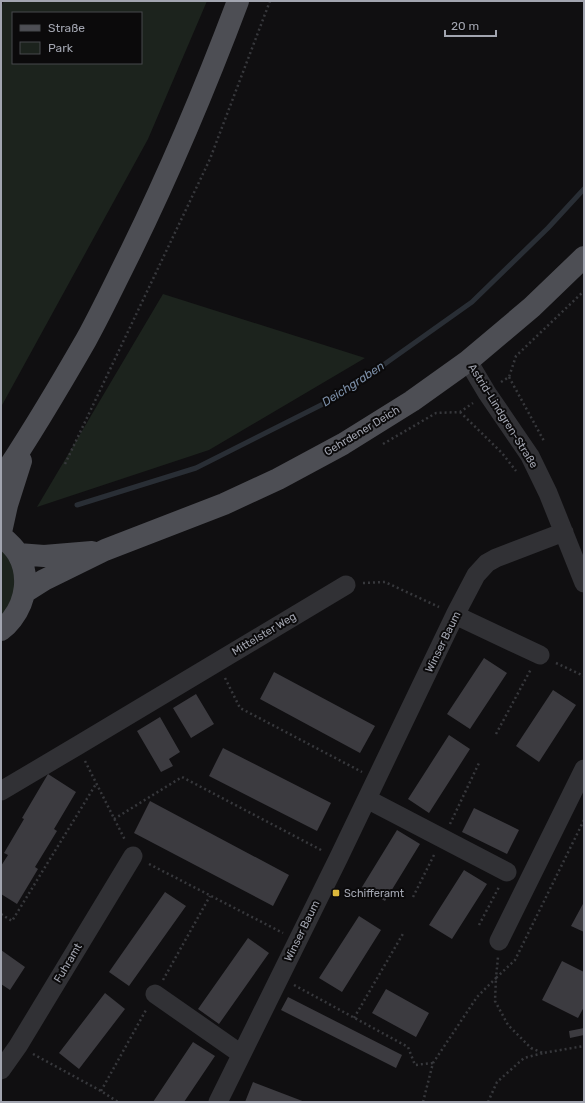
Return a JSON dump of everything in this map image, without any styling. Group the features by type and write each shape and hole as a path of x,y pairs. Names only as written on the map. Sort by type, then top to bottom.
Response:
{"main road":[{"path":"1,479 28,439 87,339 171,165 238,1"},
{"name":"Gehrdener Deich","path":"25,592 44,580 105,550 224,504 343,444 412,400 468,361 532,307 584,257"},
{"path":"1,532 7,505 28,439"},
{"path":"1,536 18,554 23,566 25,579 25,592 20,607 12,620 1,630"},
{"name":"Gehrdener Deich","path":"18,554 44,556 105,550"}],"street":[{"name":"Astrid-Lindgren-Straße","path":"468,361 530,456 548,493 584,583"},
{"name":"Winser Baum","path":"218,1102 338,859 455,615 476,575 487,563 496,558 564,532"},
{"name":"Mittelster Weg","path":"1,790 346,585"},
{"path":"455,615 540,655"},
{"path":"499,940 584,769"},
{"path":"367,799 507,872"},
{"name":"Fuhramt","path":"1,1070 18,1046 133,856"},
{"path":"155,994 241,1054"}],"path":[{"path":"65,464 210,159 270,1"},
{"path":"509,377 516,356 584,291"},
{"path":"460,412 502,453 517,472"},
{"path":"346,585 385,582 455,615"},
{"path":"496,734 540,655 584,676"},
{"path":"217,662 240,708 376,779"},
{"path":"77,746 133,856 297,941"},
{"path":"114,819 182,777 338,859"},
{"path":"1,914 12,921 96,784"},
{"path":"423,1102 434,1063 477,997 515,960 584,820"},
{"path":"479,925 507,872"},
{"path":"354,1018 404,932"},
{"path":"499,940 495,1000 508,1026 531,1048 543,1053"},
{"path":"279,977 408,1046 415,1065 434,1063"},
{"path":"18,1046 101,1090 118,1102"},
{"path":"488,1102 497,1082 524,1058 584,1046"}],"green space":[{"path":"4,1 207,1 148,139 1,407 1,7"},
{"path":"163,294 365,358 209,450 37,507"},
{"path":"1,546 14,562 17,594 1,619"}],"building":[{"path":"484,658 507,673 470,729 447,714"},
{"path":"274,672 375,726 360,753 260,699"},
{"path":"553,690 576,705 539,762 516,746"},
{"path":"196,694 214,724 191,738 173,708"},
{"path":"160,717 180,752 169,759 173,766 161,772 137,731"},
{"path":"449,735 470,749 429,813 408,799"},
{"path":"223,748 331,803 317,831 209,776"},
{"path":"48,774 76,792 54,829 57,831 35,867 38,869 17,904 1,894 1,866 8,855 4,853 24,819 22,818"},
{"path":"150,801 289,875 273,906 134,833"},
{"path":"474,808 519,830 507,854 462,832"},
{"path":"397,830 420,844 385,901 362,887"},
{"path":"464,870 487,884 452,939 429,925"},
{"path":"165,892 186,906 129,986 109,972"},
{"path":"584,902 584,932 571,926"},
{"path":"359,916 381,930 342,992 319,978"},
{"path":"248,938 269,953 219,1024 198,1009"},
{"path":"1,950 25,967 10,990 1,984"},
{"path":"562,961 584,972 584,1007 578,1018 542,1000"},
{"path":"386,989 429,1013 416,1037 372,1013"},
{"path":"105,993 125,1009 79,1069 59,1053"},
{"path":"288,997 402,1055 396,1068 281,1010"},
{"path":"584,1028 584,1035 570,1038 569,1031"},
{"path":"193,1042 215,1056 184,1102 153,1102"},
{"path":"253,1082 305,1102 245,1102"}],"waterway":[{"name":"Deichgraben","path":"77,505 196,468 341,395 472,302 548,228 584,189"}],"place":[{"name":"Schifferamt","path":"336,893"}]}
